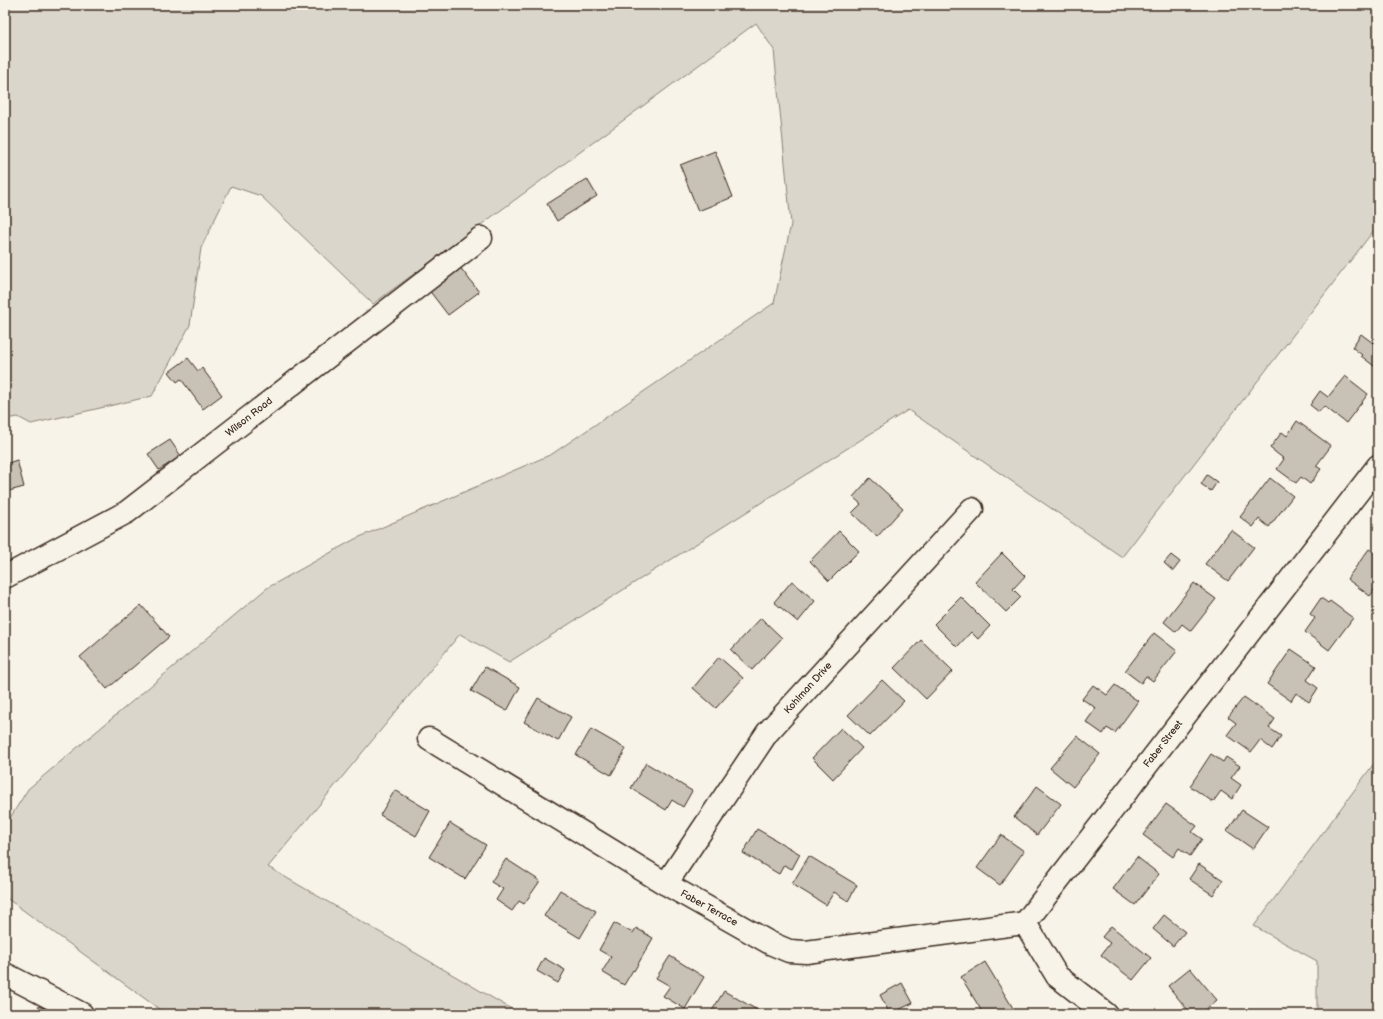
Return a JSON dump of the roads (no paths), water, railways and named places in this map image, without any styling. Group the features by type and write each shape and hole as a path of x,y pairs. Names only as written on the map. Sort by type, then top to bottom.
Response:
{"street":[{"name":"Wilson Road","path":"5,577 127,512 481,238"},
{"name":"Faber Street","path":"1025,923 1378,466"},
{"name":"Kohlman Drive","path":"666,884 767,733 972,509"},
{"name":"Faber Terrace","path":"429,739 666,884 789,951 806,952 1025,923"},
{"path":"1025,923 1057,976 1106,1014"},
{"path":"5,974 82,1014"}]}
